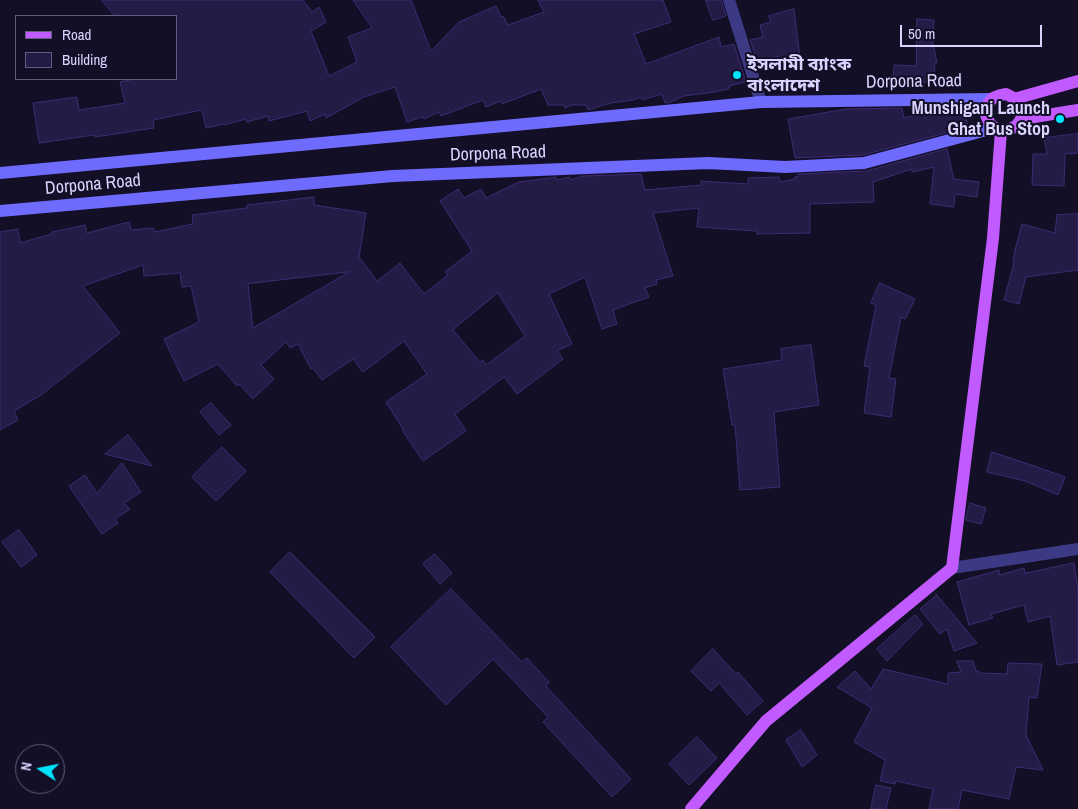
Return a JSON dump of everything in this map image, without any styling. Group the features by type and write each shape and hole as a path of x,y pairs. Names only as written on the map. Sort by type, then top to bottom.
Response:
{"main road":[{"path":"1014,99 1078,82"},
{"path":"1022,119 1020,103 1006,94 998,95 991,99 987,106 988,122 998,129 1010,130 1022,119 1078,110"},
{"path":"691,809 766,721 952,568 993,238 998,129"}],"street":[{"path":"729,0 761,102"},
{"name":"Dorpona Road","path":"0,173 761,102 991,99"},
{"name":"Dorpona Road","path":"0,211 393,176 708,163 785,167 864,162 998,129"},
{"path":"952,568 1078,549"}],"building":[{"path":"102,0 303,0 312,12 319,7 326,22 311,31 329,76 357,62 348,37 372,28 353,0 411,0 431,51 459,22 496,6 501,17 503,16 508,25 544,12 538,0 663,0 671,22 634,34 646,64 719,37 721,47 734,44 746,82 729,86 729,89 684,96 668,103 665,103 662,94 642,100 641,97 611,103 588,110 586,105 572,105 565,108 564,105 548,105 541,89 502,104 501,101 486,107 483,100 441,116 439,112 424,119 423,117 407,122 395,87 364,97 326,118 325,114 310,121 307,111 269,121 268,116 247,122 246,119 206,128 202,110 153,120 154,128 39,143 33,103 77,97 79,110 125,103 120,82 130,80 178,80 178,15 114,15"},
{"path":"706,0 721,0 726,16 713,20"},
{"path":"794,9 801,66 781,69 779,56 757,61 750,40 763,37 760,25 771,22 769,16"},
{"path":"917,19 934,20 933,43 937,63 935,63 933,83 893,81 894,65 916,66"},
{"path":"963,107 968,127 863,155 795,158 788,119 846,109 902,108 904,118 942,108"},
{"path":"1078,134 1078,153 1065,154 1064,186 1032,185 1033,154 1047,154 1044,138"},
{"path":"947,149 954,179 979,182 977,197 955,194 954,207 930,204 934,167 912,172 912,169 873,182 874,202 810,204 810,233 757,234 757,231 697,227 699,208 653,213 673,276 656,280 657,284 645,288 649,297 613,310 617,324 602,329 585,277 549,294 572,344 557,351 563,359 517,394 504,377 455,414 466,431 423,461 386,402 427,374 404,341 363,372 353,359 322,380 313,368 311,369 298,344 290,348 286,342 261,365 274,379 253,399 239,384 237,386 218,364 184,381 164,339 199,322 191,286 182,287 180,273 144,276 143,265 83,286 120,333 41,395 14,411 18,420 0,430 0,232 18,229 20,243 52,234 52,232 85,225 87,233 129,222 131,230 154,228 154,232 193,224 192,215 247,208 247,205 314,197 314,205 366,213 359,257 377,281 400,263 424,294 448,275 445,272 472,251 440,201 458,189 464,198 481,189 486,198 519,182 556,177 556,180 570,177 570,180 583,176 641,174 645,190 701,185 701,181 748,184 748,178 779,177 780,182 795,179 798,174 866,171","holes":["349,272 253,328 248,284","498,293 525,336 486,365 483,360 480,362 453,330"]},
{"path":"1078,214 1078,270 1026,277 1019,304 1004,300 1022,224 1055,233 1057,215"},
{"path":"880,283 915,299 905,319 901,317 889,378 896,379 891,417 864,413 870,367 864,366 876,305 871,303"},
{"path":"811,345 819,405 774,412 780,487 740,490 735,425 732,425 723,369 782,360 781,349"},
{"path":"211,403 231,425 219,435 200,412"},
{"path":"128,435 152,466 105,454"},
{"path":"222,447 246,471 216,501 192,477"},
{"path":"992,452 1065,477 1058,495 1025,481 987,472"},
{"path":"122,463 141,492 124,503 130,509 115,519 118,523 102,534 69,486 85,475 97,493"},
{"path":"970,503 986,508 981,524 966,520"},
{"path":"19,530 37,555 21,567 2,542"},
{"path":"290,552 375,637 354,658 270,572"},
{"path":"435,554 452,573 440,584 423,564"},
{"path":"1074,563 1078,589 1078,662 1057,665 1050,616 1028,622 1024,605 991,614 993,618 969,625 957,582 999,570 1000,575 1024,568 1025,573"},
{"path":"451,589 522,662 527,658 549,682 546,686 631,779 612,797 543,722 548,717 493,659 446,705 391,647"},
{"path":"936,594 977,643 954,651 947,629 940,634 920,609"},
{"path":"915,615 923,624 887,661 877,649"},
{"path":"713,649 736,674 738,672 763,701 747,715 719,683 711,691 691,671"},
{"path":"957,661 973,661 976,671 979,671 979,673 1007,674 1008,663 1042,664 1037,698 1029,697 1026,735 1043,770 1016,767 1009,799 962,790 958,809 929,809 933,789 896,781 895,784 880,781 885,760 854,742 872,708 837,687 855,671 871,689 883,669 948,684 948,673 961,672"},
{"path":"801,730 817,755 802,767 786,740"},
{"path":"697,737 717,758 689,785 669,764"},
{"path":"876,785 891,788 886,809 871,809"}],"place":[{"name":"ইসলামী ব্যাংক বাংলাদেশ","path":"737,75"},
{"name":"Munshiganj Launch Ghat Bus Stop","path":"1060,119"}]}
